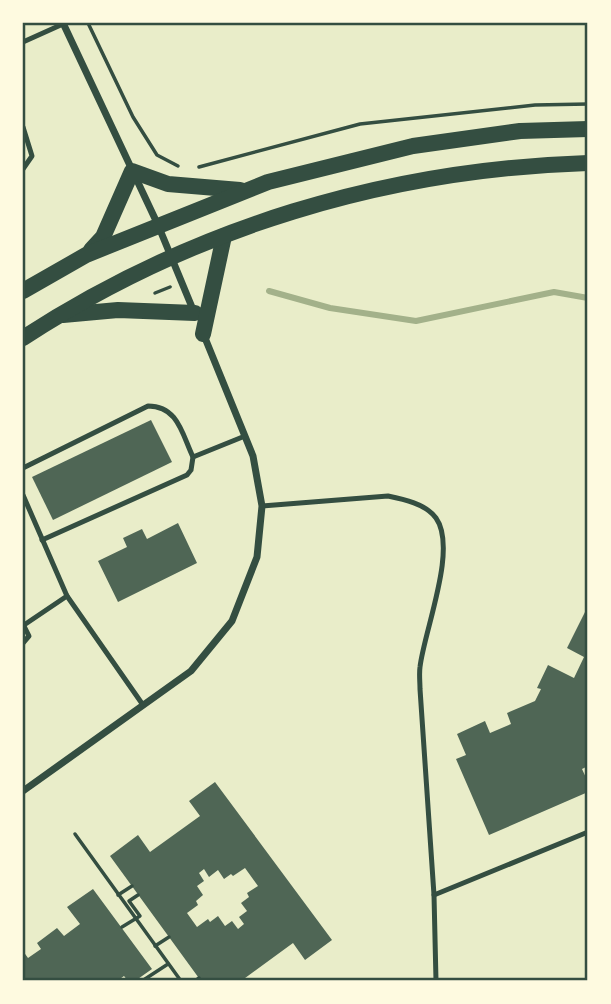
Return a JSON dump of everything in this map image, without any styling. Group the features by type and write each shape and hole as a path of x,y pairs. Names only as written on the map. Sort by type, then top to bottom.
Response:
{"main road":[{"path":"23,291 86,256 268,182 413,146 520,131 588,129"},
{"path":"23,338 57,316 171,256 349,194 427,179 507,168 588,163"},
{"path":"86,256 103,237 132,171 168,184 246,190"},
{"path":"203,334 224,236"},
{"path":"57,316 118,310 195,313"}],"street":[{"path":"24,789 191,671 232,621 257,557 262,506 253,456 195,313 158,225 63,24"}],"lane":[{"path":"23,42 63,24"},
{"path":"23,127 32,156 23,169"},
{"path":"23,468 148,406 167,409 174,416 193,457 191,470 187,475 42,540"},
{"path":"193,457 245,436"},
{"path":"23,495 68,596 143,705"},
{"path":"262,506 388,496 405,499 422,507 436,519 442,537 443,566 420,668 434,895 436,981"},
{"path":"23,643 29,636 23,624 68,596"},
{"path":"434,895 588,832"}],"path":[{"path":"88,23 133,117 157,155 177,166 204,167 360,124 535,105 588,104"},
{"path":"75,834 181,981"},
{"path":"118,895 132,887"},
{"path":"122,928 140,916 129,901 138,895"},
{"path":"155,946 169,937"},
{"path":"142,981 168,964"}],"building":[{"path":"151,420 172,462 53,520 32,477"},
{"path":"178,523 197,563 118,602 98,561 127,547 123,538 142,529 147,539"},
{"path":"588,606 588,766 582,769 588,782 588,792 489,835 456,759 466,755 457,734 485,721 490,733 511,724 507,713 535,701 541,689 537,688 548,665 574,678 584,657 567,648"},
{"path":"215,782 332,940 305,960 293,943 241,981 201,981 110,856 138,835 150,852 200,816 189,801","holes":["245,868 258,886 247,893 249,897 241,903 247,911 239,917 244,924 238,929 232,921 225,926 218,916 197,927 187,913 198,905 196,901 203,895 197,886 204,881 199,873 204,869 209,877 218,870 224,879"]},
{"path":"93,889 152,969 135,981 128,981 124,976 117,981 97,981 94,978 90,981 23,981 23,951 28,958 41,949 37,943 57,928 64,936 80,924 67,907"}],"waterway":[{"path":"269,291 330,308 416,321 554,292 588,298"}]}
